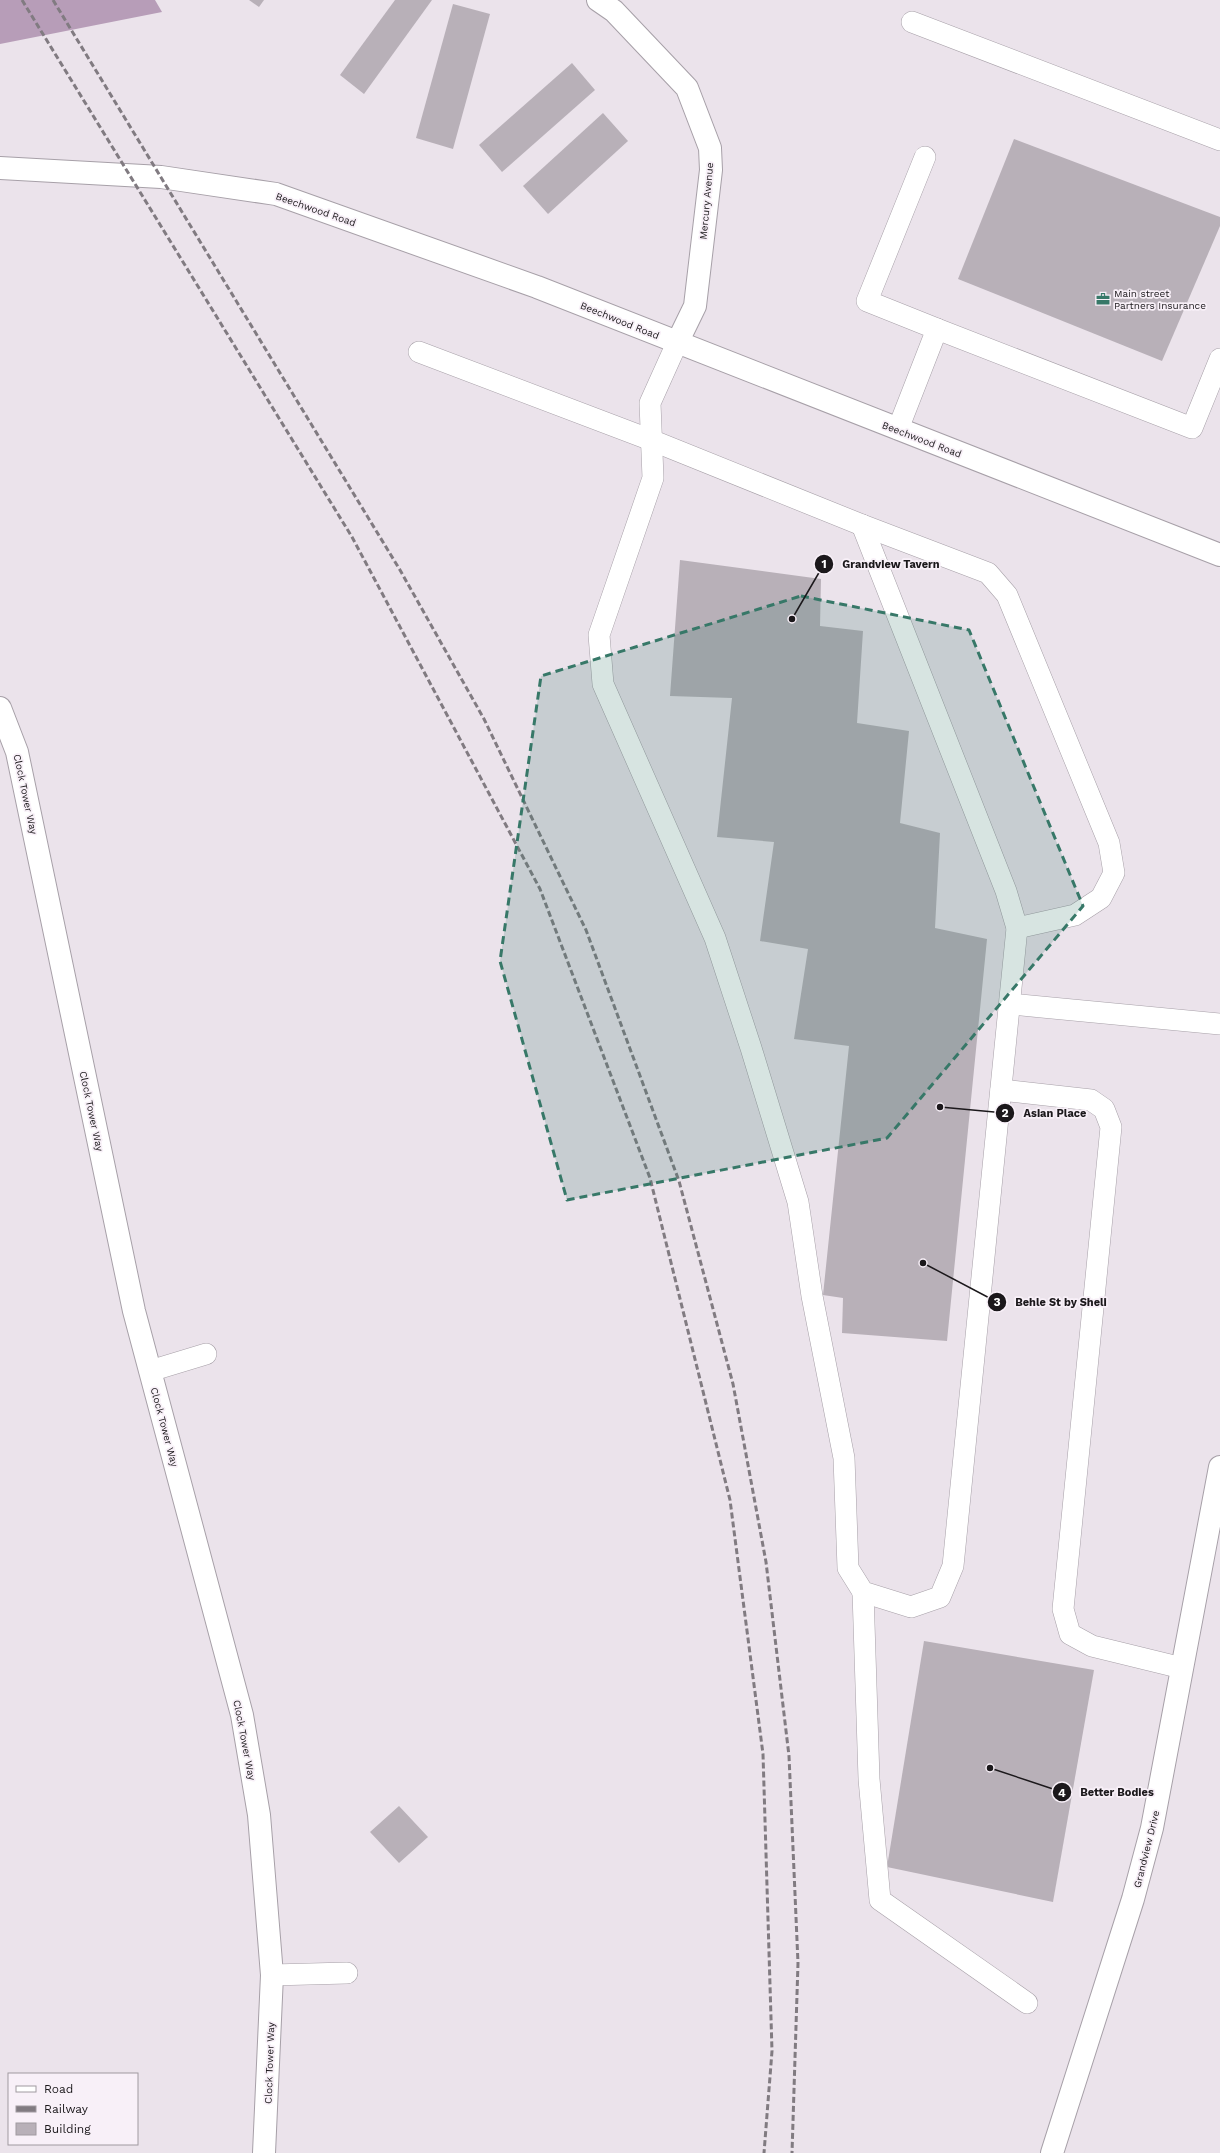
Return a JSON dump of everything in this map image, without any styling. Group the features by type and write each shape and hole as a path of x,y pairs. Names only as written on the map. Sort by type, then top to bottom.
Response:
{"street":[{"name":"Mercury Avenue","path":"598,0 614,11 687,88 710,148 711,170 695,306 677,343"},
{"name":"Beechwood Road","path":"0,168 161,177 276,194 537,287 1220,555"},
{"name":"Clock Tower Way","path":"0,708 17,752 134,1311 242,1715 259,1815 272,1975 264,2153"},
{"name":"Grandview Drive","path":"1052,2153 1133,1899 1152,1828 1220,1467"}],"lane":[{"path":"912,22 1220,140"},
{"path":"925,157 867,301 1192,428 1220,359"},
{"path":"898,429 937,329"},
{"path":"677,343 650,403 653,478 599,635 603,684 715,938 751,1048 798,1202 812,1296 844,1458 848,1568 862,1592 869,1779 880,1900 1027,2003"},
{"path":"419,352 652,440 862,525 988,573 1007,595 1109,843 1114,873 1101,898 1075,915 1017,928"},
{"path":"862,525 1006,891 1017,928 953,1566 940,1597 911,1607 862,1592"},
{"path":"1010,1004 1220,1024"},
{"path":"1001,1090 1090,1100 1104,1109 1111,1128 1063,1609 1070,1634 1092,1646 1182,1668"},
{"path":"150,1370 206,1354"},
{"path":"272,1975 347,1973"}],"highlighted area":[{"path":"801,596 969,630 1083,906 887,1138 567,1200 500,961 541,676"}],"shaded area":[{"path":"0,0 155,0 162,12 0,44"}],"building":[{"path":"249,0 264,0 259,7"},
{"path":"395,0 432,0 364,94 340,75"},
{"path":"453,4 490,14 453,149 416,138"},
{"path":"572,63 595,90 502,172 479,145"},
{"path":"603,113 628,141 548,214 523,186"},
{"path":"1014,139 1220,217 1220,226 1162,361 958,279"},
{"path":"680,560 821,579 820,626 863,631 857,723 909,731 900,823 940,833 935,928 987,939 947,1341 842,1333 843,1298 823,1295 849,1046 794,1039 808,949 760,941 774,842 717,837 732,698 670,696"},
{"path":"924,1641 1094,1670 1053,1902 887,1867"},
{"path":"399,1806 428,1837 399,1863 370,1832"}],"railway":[{"path":"22,0 352,537 540,889 650,1178 730,1500 763,1754 772,2051 764,2153"},
{"path":"53,0 400,570 484,719 586,930 679,1181 733,1384 766,1562 789,1756 798,1963 792,2153"}],"place":[{"name":"Main street Partners Insurance","path":"1103,299"},
{"name":"Grandview Tavern","path":"792,619"},
{"name":"Asian Place","path":"940,1107"},
{"name":"Behle St by Sheli","path":"923,1263"},
{"name":"Better Bodies","path":"990,1768"}]}
